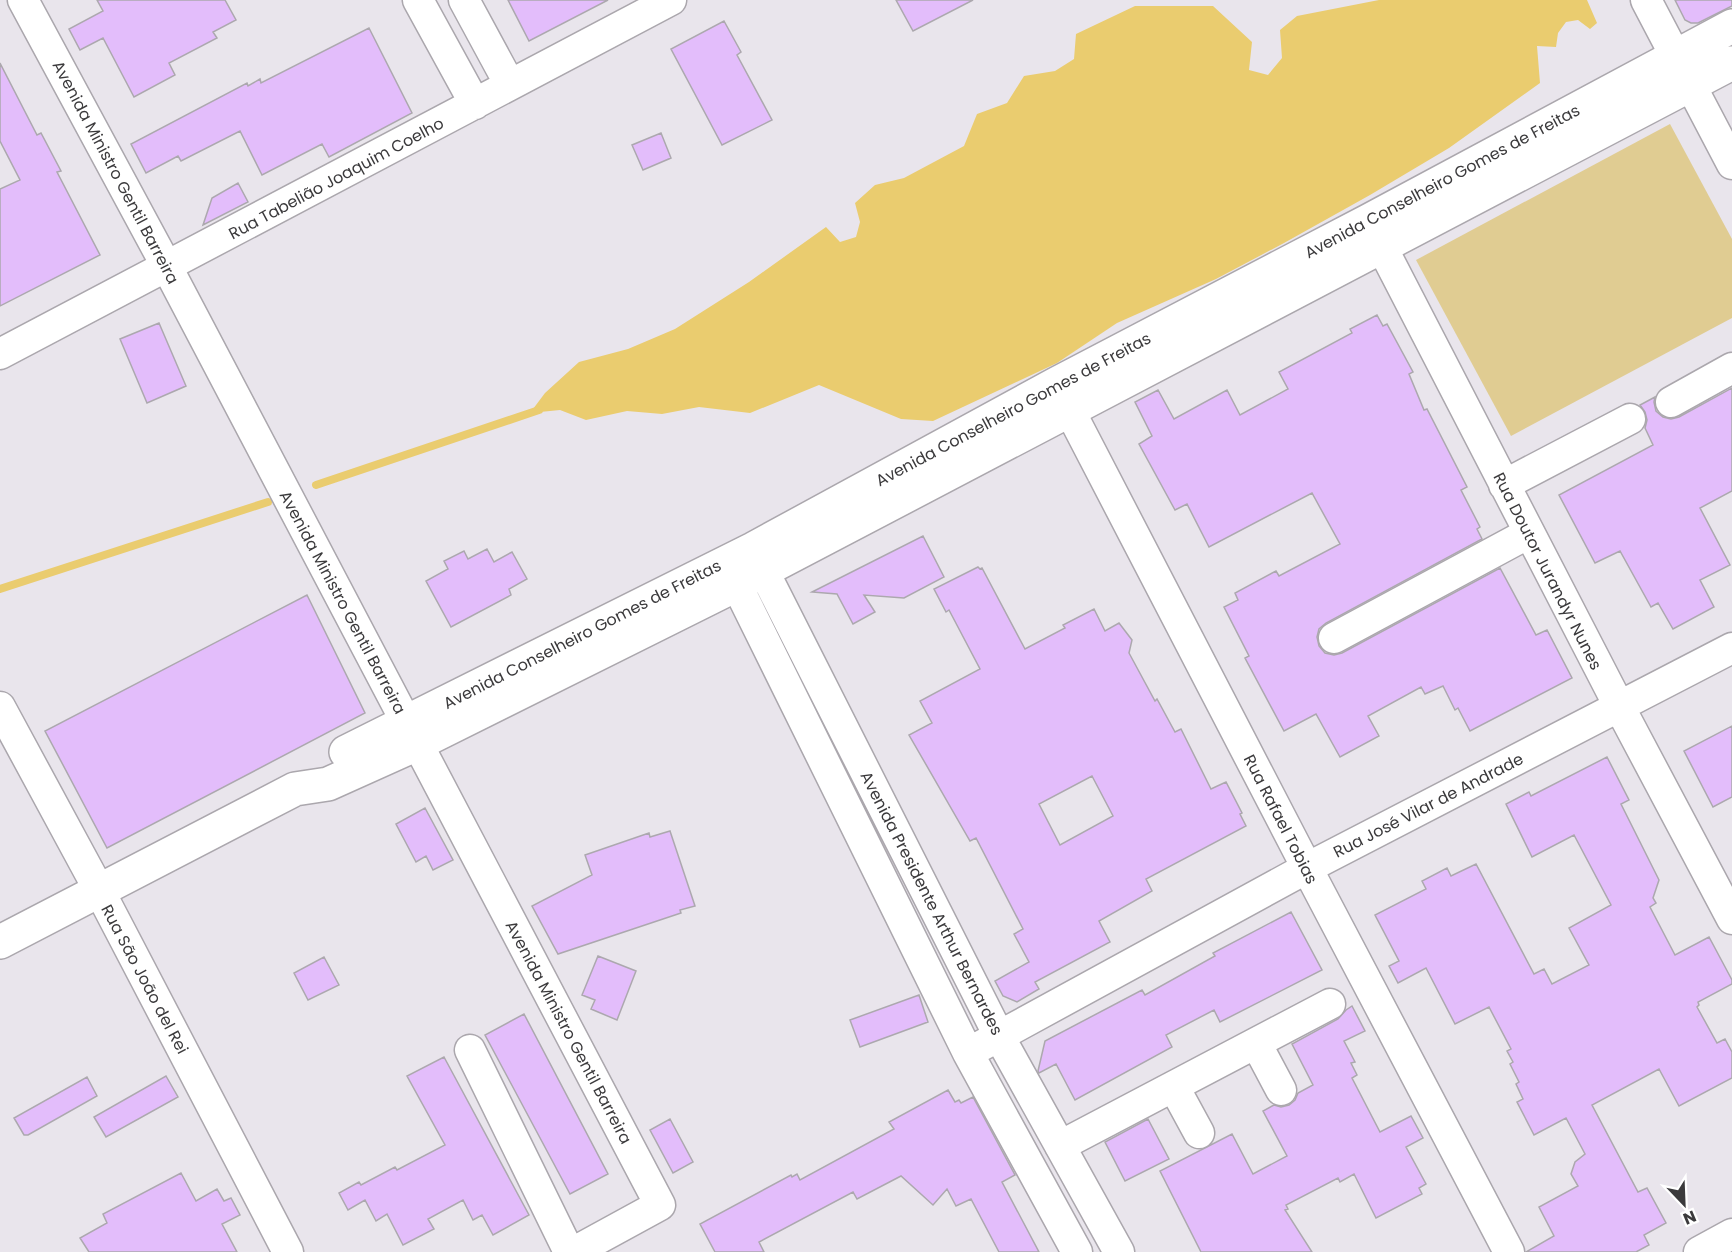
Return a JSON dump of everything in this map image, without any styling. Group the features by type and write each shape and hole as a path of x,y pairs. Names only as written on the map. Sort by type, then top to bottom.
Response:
{"street":[{"name":"Avenida Ministro Gentil Barreira","path":"23,0 167,267 660,1205 572,1252"},
{"path":"418,0 475,104"},
{"path":"464,0 510,84"},
{"name":"Rua Tabelião Joaquim Coelho","path":"0,354 671,0"},
{"path":"1646,0 1732,164"},
{"name":"Avenida Conselheiro Gomes de Freitas","path":"1375,235 1675,56 1732,26"},
{"name":"Avenida Conselheiro Gomes de Freitas","path":"0,942 295,789 328,784 412,733 745,566 1062,397 1375,235 1732,63"},
{"name":"Rua Doutor Jurandyr Nunes","path":"1375,235 1528,533 1732,919"},
{"path":"1671,402 1732,368"},
{"name":"Rua Rafael Tobias","path":"1062,397 1509,1252"},
{"path":"1504,485 1630,419"},
{"path":"1334,638 1528,533"},
{"name":"Avenida Presidente Arthur Bernardes","path":"745,566 999,1036 1119,1252"},
{"name":"Avenida Presidente Arthur Bernardes","path":"745,566 968,1053 1077,1252"},
{"name":"Rua José Vilar de Andrade","path":"968,1053 1307,868 1732,648"},
{"name":"Rua São João del Rei","path":"0,707 99,890 288,1252"},
{"path":"1060,1146 1330,1004"},
{"path":"1256,1044 1281,1090"},
{"path":"470,1050 572,1252"},
{"path":"1174,1087 1199,1133"},
{"path":"1699,1252 1732,1234"}],"shaded area":[{"path":"1379,0 1587,0 1597,23 1590,29 1578,20 1566,22 1558,33 1556,47 1537,46 1540,83 1449,148 1370,195 1216,279 1117,323 1057,363 933,421 901,419 819,385 750,413 699,407 662,414 627,411 586,420 560,410 530,413 545,393 579,362 628,349 675,329 749,282 826,227 840,242 856,237 860,222 855,203 875,185 904,178 964,146 977,114 1007,103 1024,76 1055,71 1074,59 1076,34 1135,6 1213,6 1252,42 1249,70 1268,75 1282,58 1280,30 1297,16"},
{"path":"1670,124 1732,239 1732,318 1511,436 1416,260"}],"building":[{"path":"97,0 225,0 236,20 213,32 217,38 169,63 175,75 134,97 103,38 80,50 69,29 103,11"},
{"path":"508,0 608,0 529,41"},
{"path":"896,0 973,0 913,31"},
{"path":"1675,0 1732,0 1732,6 1698,23 1691,23 1685,20"},
{"path":"724,21 741,52 737,55 772,120 722,145 671,49"},
{"path":"369,28 412,113 329,157 322,144 262,175 240,131 181,161 178,156 146,173 131,144 247,83 248,86 260,79 261,83"},
{"path":"0,63 37,135 41,133 61,171 57,172 100,255 0,306 0,189 20,180 0,141"},
{"path":"661,133 671,158 643,170 632,145"},
{"path":"238,183 248,202 203,225 212,198"},
{"path":"1377,315 1383,326 1387,324 1413,372 1409,374 1424,410 1427,409 1467,487 1461,490 1480,527 1477,529 1482,539 1326,623 1319,629 1317,637 1319,646 1325,653 1334,655 1342,653 1500,568 1536,635 1547,630 1572,678 1470,731 1458,708 1455,710 1443,686 1425,694 1421,687 1368,716 1379,736 1340,757 1316,714 1284,731 1245,658 1249,656 1224,607 1238,600 1235,593 1276,571 1279,576 1340,544 1312,493 1209,547 1187,504 1175,510 1139,444 1152,436 1135,402 1158,390 1174,419 1227,390 1240,415 1288,389 1279,372 1352,333 1350,329"},
{"path":"159,323 186,386 147,403 120,339"},
{"path":"1732,388 1732,491 1700,508 1730,565 1700,580 1714,607 1673,629 1658,603 1651,607 1620,551 1595,563 1559,495 1653,445 1645,428 1647,420 1645,412 1640,405 1655,397 1656,411 1663,417 1671,419 1679,417"},
{"path":"923,536 944,577 904,598 864,595 875,612 853,624 837,594 812,592"},
{"path":"487,549 494,562 512,552 527,579 509,589 511,595 451,627 426,581 448,569 444,561 464,551 468,559"},
{"path":"978,567 982,568 1025,649 1065,628 1063,625 1094,609 1105,631 1119,623 1132,640 1129,653 1155,701 1157,699 1175,732 1181,729 1211,789 1226,782 1246,826 1146,879 1152,891 1099,921 1110,942 1035,982 1039,989 1017,1002 1003,996 995,981 1029,962 1014,934 1023,929 976,838 970,841 909,735 932,723 920,701 980,669 949,610 946,612 934,589","holes":["1092,776 1113,816 1060,845 1039,804"]},
{"path":"307,595 365,713 107,848 45,731"},
{"path":"1732,726 1732,797 1713,807 1684,751"},
{"path":"1607,757 1629,800 1621,804 1659,880 1653,898 1656,903 1650,907 1675,955 1709,937 1732,980 1732,984 1698,1002 1697,1007 1717,1043 1725,1039 1732,1052 1732,1078 1679,1106 1659,1069 1592,1105 1638,1192 1647,1188 1666,1223 1644,1235 1649,1245 1636,1252 1526,1252 1554,1236 1539,1207 1578,1186 1571,1174 1575,1162 1585,1154 1566,1118 1534,1135 1517,1102 1523,1099 1516,1084 1519,1082 1510,1064 1513,1062 1507,1051 1511,1049 1489,1007 1455,1024 1426,968 1398,983 1389,966 1399,961 1375,915 1426,889 1422,881 1447,868 1451,876 1476,864 1534,974 1544,969 1552,984 1589,965 1569,928 1611,905 1574,835 1532,857 1506,804 1529,792 1531,796"},
{"path":"425,808 453,860 433,870 426,856 416,862 396,824"},
{"path":"670,831 695,906 680,910 681,913 558,954 532,906 592,875 585,855 649,833 650,837"},
{"path":"1291,912 1322,970 1220,1022 1214,1010 1166,1035 1172,1047 1075,1100 1056,1064 1039,1073 1045,1041 1142,990 1145,995 1215,956 1213,953"},
{"path":"598,956 636,971 617,1020 591,1009 595,1000 582,995"},
{"path":"324,957 339,985 308,1000 294,973"},
{"path":"919,995 928,1022 860,1047 850,1020"},
{"path":"1352,1006 1365,1031 1344,1041 1355,1062 1351,1063 1357,1075 1352,1078 1380,1132 1411,1116 1423,1138 1406,1147 1426,1184 1419,1188 1422,1194 1376,1218 1354,1174 1340,1182 1338,1178 1286,1205 1288,1209 1285,1210 1312,1252 1201,1252 1160,1171 1232,1134 1253,1174 1287,1156 1263,1111 1274,1105 1281,1107 1289,1105 1298,1093 1313,1085 1292,1044 1338,1019"},
{"path":"524,1014 608,1174 570,1194 485,1035"},
{"path":"444,1057 529,1215 493,1235 482,1215 473,1220 463,1200 428,1219 434,1229 403,1245 387,1214 376,1221 365,1200 348,1210 339,1193 359,1182 361,1185 395,1167 397,1170 445,1145 407,1076"},
{"path":"166,1076 178,1097 106,1137 94,1117"},
{"path":"87,1077 97,1096 28,1135 24,1135 14,1118"},
{"path":"948,1090 955,1102 959,1100 961,1103 973,1097 1015,1175 1002,1182 1039,1252 999,1252 971,1199 956,1206 947,1189 933,1205 901,1176 857,1199 853,1192 759,1242 764,1252 715,1252 700,1224 791,1175 792,1177 797,1174 800,1180 894,1129 889,1122"},
{"path":"670,1119 693,1162 673,1173 650,1130"},
{"path":"1148,1119 1169,1159 1125,1181 1105,1142"},
{"path":"181,1173 196,1201 217,1189 224,1201 231,1198 240,1215 222,1224 237,1252 89,1252 80,1238 107,1223 103,1214"}],"waterway":[{"path":"316,485 539,410"},
{"path":"0,589 268,502"}]}
